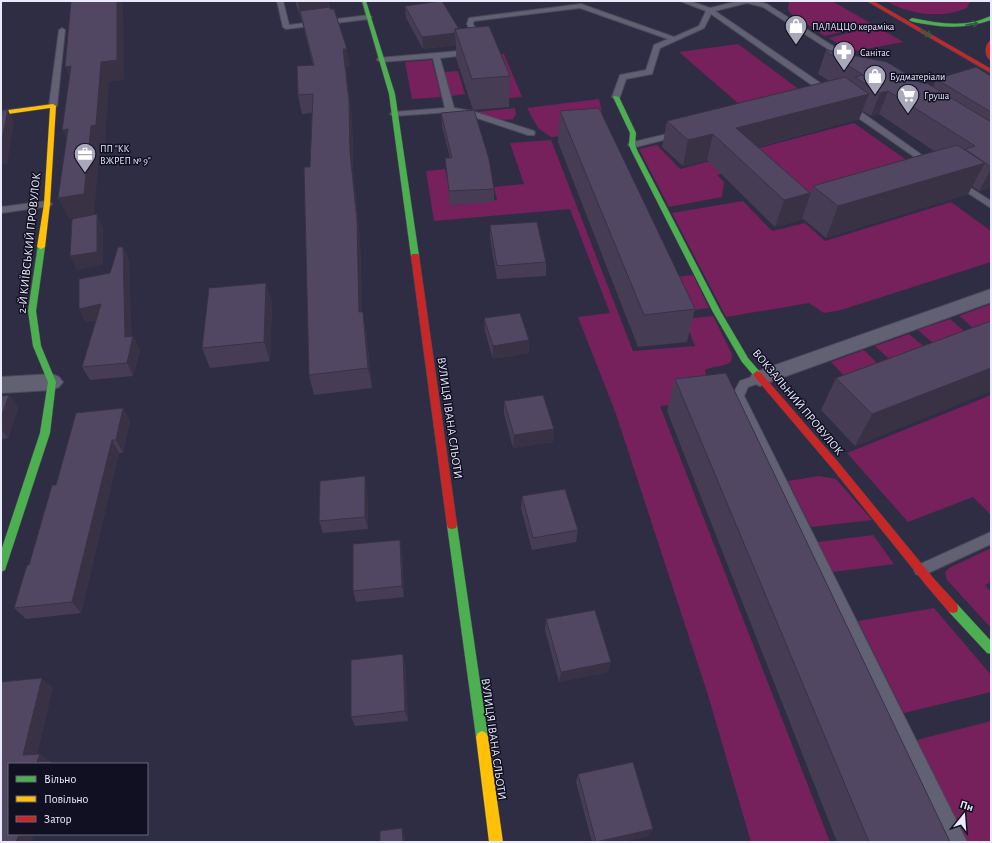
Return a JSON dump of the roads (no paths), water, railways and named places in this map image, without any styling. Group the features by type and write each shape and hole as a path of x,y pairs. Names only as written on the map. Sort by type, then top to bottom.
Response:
{"street":[{"name":"ВУЛИЦЯ ІВАНА СЛЬОТИ","path":"364,1 392,94 422,298 496,842"},
{"path":"869,1 991,71"},
{"path":"892,13 919,21 952,25 975,24 991,18"},
{"path":"991,42 988,46 988,55 991,59"},
{"name":"ВОКЗАЛЬНИЙ ПРОВУЛОК","path":"616,97 633,133 632,145 717,312 745,360 836,465 930,582 991,649"},
{"path":"1,113 53,106"},
{"name":"2-Й КИЇВСЬКИЙ ПРОВУЛОК","path":"52,382 37,346 32,311 47,204 53,106"},
{"path":"760,378 991,295"},
{"path":"1,385 52,382 45,432 1,568"}],"lane":[{"path":"280,1 286,27 369,17"},
{"path":"683,1 710,10 936,168 918,170"},
{"path":"710,10 747,2 768,3 863,67"},
{"path":"381,60 473,52 480,43 470,24 471,19 581,6 674,39"},
{"path":"616,97 623,77 649,72 657,47 702,27 710,10"},
{"path":"53,106 62,30"},
{"path":"436,56 450,110"},
{"path":"819,99 832,96"},
{"path":"394,114 450,110 469,113 531,133"},
{"path":"632,145 688,131"},
{"path":"952,179 991,205"},
{"path":"1,210 47,204"},
{"path":"760,378 744,384 738,396 958,842"},
{"path":"921,570 991,538"}],"place":[{"name":"ПАЛАЦЦО кераміка","path":"796,46"},
{"name":"Санітас","path":"844,72"},
{"name":"Будматеріали","path":"875,96"},
{"name":"Груша","path":"908,114"},
{"name":"ПП \"КК ВЖРЕП № 9\"","path":"85,174"}]}
